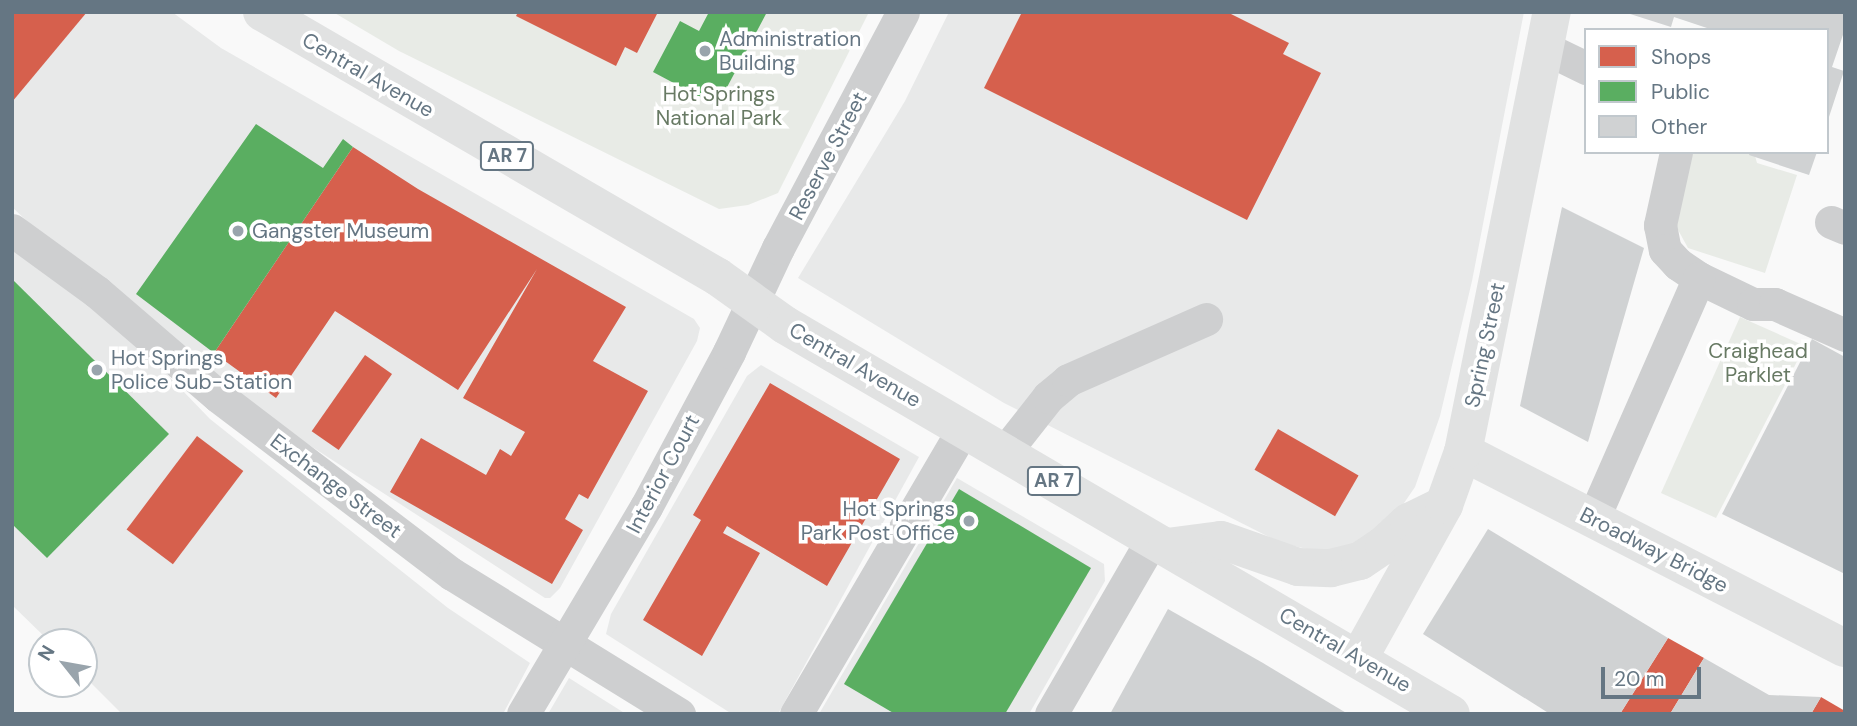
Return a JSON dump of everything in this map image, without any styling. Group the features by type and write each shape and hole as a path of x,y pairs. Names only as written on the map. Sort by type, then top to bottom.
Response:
{"main road":[{"name":"Central Avenue","path":"262,12 752,299 785,325 1451,714"},
{"name":"Spring Street","path":"1359,658 1444,505 1463,452 1549,30"},
{"name":"Broadway Bridge","path":"1463,452 1845,648"},
{"path":"1160,542 1222,540 1298,568 1331,568 1360,561 1384,545 1409,522 1444,505"}],"street":[{"name":"Reserve Street","path":"752,299 903,12"},
{"path":"1549,30 1584,66"},
{"path":"1676,154 1660,225 1665,250 1678,264 1699,278 1753,304 1775,304 1845,335"},
{"name":"Exchange Street","path":"12,230 97,292 218,396 452,574 679,714"},
{"path":"1594,519 1699,278"},
{"name":"Interior Court","path":"523,714 567,644 653,495 729,352 752,299"},
{"path":"1004,453 1048,397 1068,380 1206,319"},
{"path":"796,714 964,428"},
{"path":"1051,714 1160,542"}],"shaded area":[{"path":"12,12 172,12 221,48 694,319 700,328 697,341 560,588 550,598 545,598 283,428 81,272 12,207"},
{"path":"949,12 1524,12 1472,281 1440,416 1415,487 1389,525 1342,557 1281,543 1004,403 798,278 905,101"},
{"path":"12,247 127,333 210,419 448,608 530,663 503,714 122,714 98,690 98,628 36,628 12,605"},
{"path":"761,365 919,457 778,714 732,714 606,634 611,614 747,376"},
{"path":"957,478 1104,564 1105,581 1029,714 819,714"},
{"path":"569,678 626,714 548,714"}],"green space":[{"name":"Hot Springs National Park","path":"333,12 869,12 778,193 748,205 719,209 399,51"},
{"path":"1691,154 1755,154 1757,163 1797,175 1765,273 1688,248 1677,228 1677,206"},
{"name":"Craighead Parklet","path":"1740,317 1805,346 1716,518 1661,493"}],"building: Shops":[{"path":"12,12 87,12 12,102"},
{"path":"518,12 658,12 637,53 625,47 616,66 516,16"},
{"path":"1022,12 1227,12 1289,43 1283,54 1321,73 1247,220 984,88"},
{"path":"353,147 418,189 626,307 593,361 648,391 588,499 579,494 565,519 583,530 552,584 390,492 421,438 486,475 500,449 511,456 525,432 463,398 537,269 458,390 335,311 276,398 214,353"},
{"path":"365,355 392,374 339,450 312,431"},
{"path":"770,383 900,459 827,586 727,526 723,533 760,553 702,656 643,620 701,520 693,515"},
{"path":"1278,429 1359,476 1335,516 1254,470"},
{"path":"197,436 243,471 173,564 127,529"},
{"path":"1668,638 1704,658 1670,714 1620,714"},
{"path":"1821,697 1845,711 1845,714 1811,714"}],"building: Public":[{"name":"Administration Building","path":"709,12 767,12 717,106 653,72 680,21 699,31"},
{"name":"Gangster Museum","path":"256,124 323,168 343,139 353,147 214,353 136,294"},
{"path":"12,279 169,434 47,558 12,524"},
{"path":"959,489 1091,568 1005,714 895,714 844,684"}],"building: Other":[{"path":"1845,12 1845,29 1832,67 1844,71 1829,117 1829,28 1707,28 1674,17 1671,27 1627,13"},
{"path":"1749,154 1816,154 1809,175"},
{"path":"1562,207 1644,248 1588,442 1520,406"},
{"path":"1812,339 1845,357 1845,574 1722,514"},
{"path":"1488,529 1668,638 1620,714 1550,714 1423,634"},
{"path":"1168,609 1263,663 1348,714 1110,714"},
{"path":"1704,658 1769,695 1821,697 1811,714 1670,714"}],"place":[{"name":"Administration Building","path":"705,51"},
{"name":"Gangster Museum","path":"238,231"},
{"name":"Hot Springs Police Sub-Station","path":"97,370"},
{"name":"Hot Springs Park Post Office","path":"969,521"}]}
